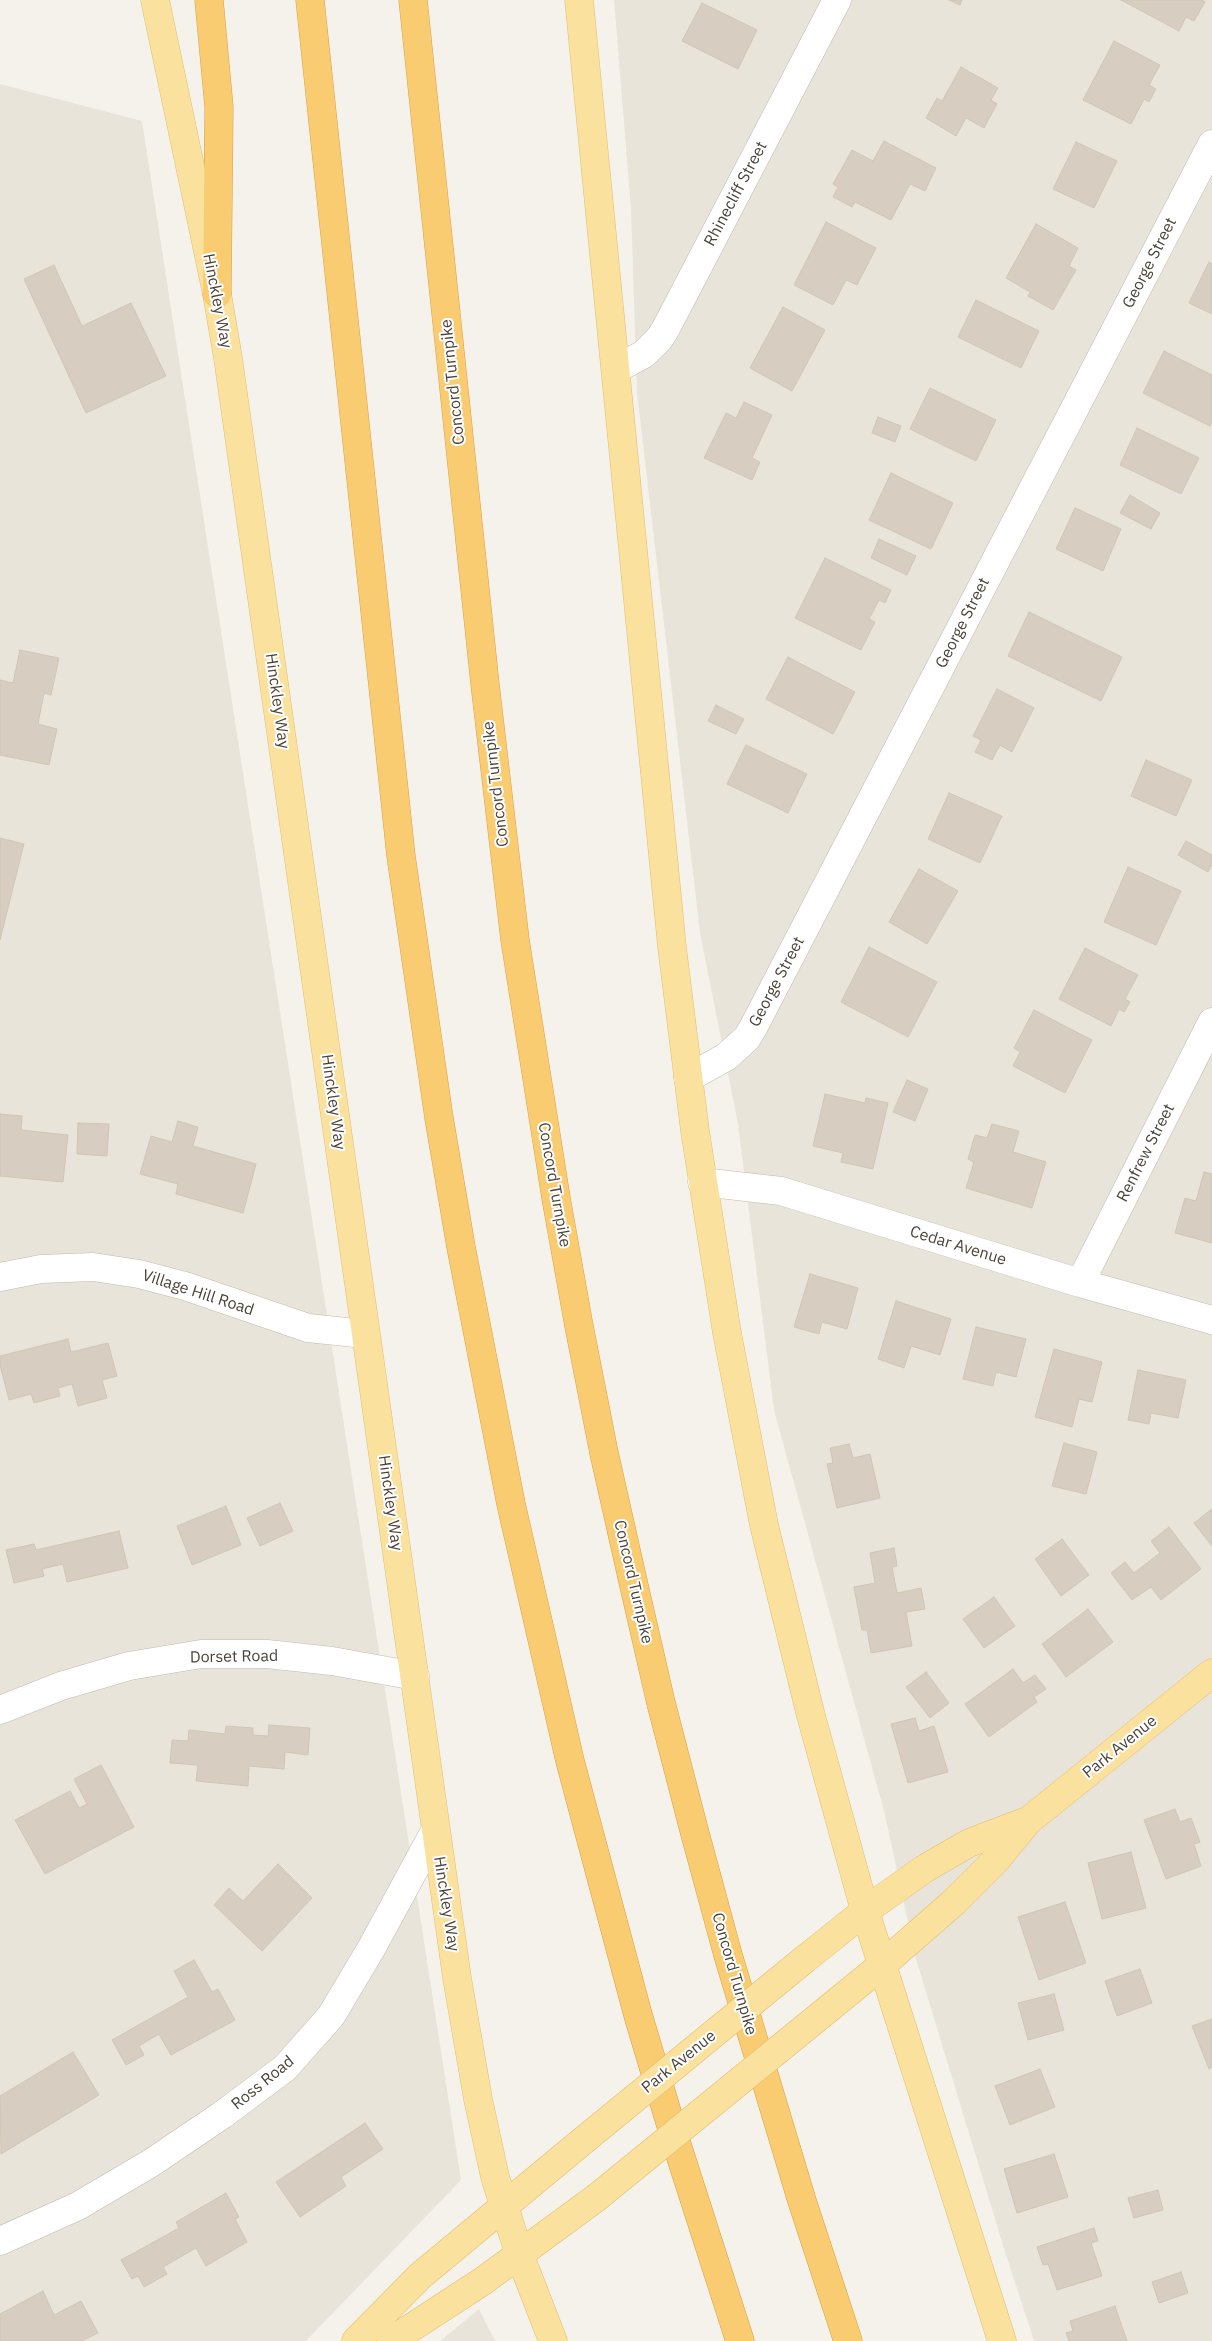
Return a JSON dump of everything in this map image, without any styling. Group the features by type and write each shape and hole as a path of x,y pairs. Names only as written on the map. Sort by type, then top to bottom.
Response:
{"highway":[{"path":"209,0 219,107 217,294"},
{"path":"310,0 399,837 419,985 460,1247 510,1504 570,1761 638,2015 675,2139 740,2341"},
{"name":"Concord Turnpike","path":"413,0 486,694 513,930 556,1198 579,1326 604,1453 661,1703 694,1830 728,1955 802,2201 848,2341"}],"main road":[{"name":"Hinckley Way","path":"155,0 217,294 238,427 365,1334 415,1676 435,1831 478,2099 503,2206 520,2256"},
{"path":"579,0 672,938 688,1078 721,1304 766,1534 811,1716 865,1911 1002,2341"},
{"name":"Park Avenue","path":"391,2341 454,2302 520,2256 596,2198 882,1965 954,1902 996,1860 1028,1820 1212,1674"},
{"name":"Park Avenue","path":"356,2341 420,2276 865,1911 944,1857 969,1843 1028,1820"},
{"path":"520,2256 553,2341"}],"street":[{"name":"Rhinecliff Street","path":"616,369 644,354 659,340 838,0"},
{"name":"George Street","path":"688,1078 726,1057 747,1038 754,1026 1212,144"},
{"name":"Renfrew Street","path":"1080,1283 1212,1022"},
{"name":"Cedar Avenue","path":"702,1182 781,1191 1080,1283 1212,1320"},
{"name":"Village Hill Road","path":"0,1277 42,1269 93,1267 139,1274 185,1286 308,1328 365,1334"},
{"name":"Dorset Road","path":"0,1710 61,1686 130,1666 201,1654 268,1654 332,1661 415,1676"},
{"name":"Ross Road","path":"0,2241 78,2206 151,2163 222,2115 285,2068 331,2016 371,1949 435,1831"}],"shaded area":[{"path":"614,0 1212,0 1212,2341 1034,2341 916,1959 885,1815 774,1410 738,1124 700,933 637,392 631,210"},
{"path":"0,84 142,121 461,2180 306,2341 0,2341"},
{"path":"479,2309 495,2341 440,2341"}],"building":[{"path":"949,0 962,0 960,5"},
{"path":"1121,0 1202,0 1205,2 1194,21 1186,17 1179,31"},
{"path":"702,3 757,30 738,69 682,41"},
{"path":"1114,41 1160,65 1149,85 1156,89 1149,102 1144,99 1131,124 1083,100"},
{"path":"961,67 998,88 991,100 997,104 984,128 966,118 956,136 926,118 937,98 942,101"},
{"path":"884,141 936,168 925,191 910,184 891,220 855,202 852,207 833,197 838,187 833,184 852,150 873,161"},
{"path":"1076,142 1117,161 1094,208 1053,189"},
{"path":"826,222 876,248 857,285 846,280 833,305 794,285"},
{"path":"1036,224 1078,248 1069,266 1076,270 1053,310 1028,296 1030,292 1006,278"},
{"path":"1209,262 1212,264 1212,314 1189,303"},
{"path":"54,265 82,326 131,303 166,376 86,413 24,279"},
{"path":"976,300 1039,331 1021,368 958,337"},
{"path":"783,307 825,330 792,391 750,368"},
{"path":"1164,351 1212,375 1212,422 1210,426 1143,393"},
{"path":"930,388 996,420 976,461 910,429"},
{"path":"744,402 772,415 752,458 760,462 752,480 704,458 726,413 736,418"},
{"path":"878,417 901,426 895,442 872,433"},
{"path":"1137,428 1199,458 1181,494 1120,465"},
{"path":"891,473 953,503 931,549 869,520"},
{"path":"1130,495 1160,513 1151,529 1120,513"},
{"path":"1075,508 1121,529 1103,571 1056,549"},
{"path":"879,539 916,556 907,575 871,558"},
{"path":"825,558 891,590 885,603 879,600 869,619 875,622 861,650 795,618"},
{"path":"1029,612 1122,657 1101,701 1008,656"},
{"path":"20,650 59,658 51,695 44,693 38,724 57,729 49,765 0,755 0,680 13,683"},
{"path":"788,657 855,692 833,734 766,699"},
{"path":"997,689 1034,708 1012,752 1000,745 992,760 975,752 981,740 973,736"},
{"path":"716,705 744,719 736,734 708,721"},
{"path":"746,745 807,774 788,813 727,784"},
{"path":"1146,760 1192,780 1176,816 1131,796"},
{"path":"949,793 1002,816 980,863 928,839"},
{"path":"0,838 24,844 0,940"},
{"path":"1186,841 1212,855 1212,865 1208,872 1178,855"},
{"path":"1128,867 1181,891 1156,945 1104,922"},
{"path":"919,869 958,891 927,944 889,922"},
{"path":"869,947 937,982 908,1037 841,1002"},
{"path":"1085,948 1138,975 1125,999 1130,1002 1124,1012 1119,1009 1111,1026 1059,999"},
{"path":"1034,1010 1092,1040 1065,1093 1013,1066 1020,1052 1014,1048"},
{"path":"907,1080 928,1089 915,1121 893,1112"},
{"path":"825,1094 865,1103 866,1098 888,1103 873,1169 841,1162 843,1153 813,1146"},
{"path":"0,1114 22,1116 21,1130 68,1135 63,1182 0,1176"},
{"path":"178,1121 198,1127 193,1146 256,1164 243,1213 176,1194 178,1184 140,1174 151,1136 172,1142"},
{"path":"78,1123 109,1124 107,1156 77,1154"},
{"path":"992,1124 1019,1131 1013,1152 1046,1162 1032,1208 966,1188 974,1162 968,1159 975,1135 987,1138"},
{"path":"1204,1172 1212,1174 1212,1243 1175,1233 1185,1198 1196,1201"},
{"path":"810,1274 858,1288 847,1329 822,1322 819,1334 794,1327"},
{"path":"896,1301 951,1319 940,1355 911,1346 904,1368 878,1359"},
{"path":"976,1327 1026,1339 1016,1377 996,1372 993,1386 963,1379"},
{"path":"68,1339 71,1352 108,1343 117,1376 102,1380 107,1398 78,1406 72,1384 58,1388 60,1396 34,1403 31,1394 9,1400 0,1365 0,1356"},
{"path":"1054,1349 1102,1362 1092,1402 1079,1399 1072,1427 1035,1417"},
{"path":"1138,1370 1186,1380 1178,1418 1151,1413 1149,1424 1128,1420"},
{"path":"1064,1443 1097,1452 1086,1494 1052,1486"},
{"path":"849,1444 853,1458 870,1454 880,1498 837,1508 827,1464 833,1463 830,1448"},
{"path":"280,1503 293,1531 260,1546 247,1518"},
{"path":"226,1506 241,1545 192,1565 177,1526"},
{"path":"1212,1509 1212,1546 1194,1523"},
{"path":"1169,1527 1201,1569 1161,1600 1151,1587 1132,1600 1111,1573 1125,1562 1134,1573 1160,1553 1151,1541"},
{"path":"119,1531 128,1568 67,1582 63,1564 42,1569 44,1576 14,1583 6,1550 34,1544 36,1550"},
{"path":"1062,1539 1089,1575 1061,1596 1035,1559"},
{"path":"894,1548 897,1566 892,1567 897,1593 921,1588 925,1609 906,1612 912,1646 871,1653 867,1630 862,1630 854,1587 875,1583 870,1553"},
{"path":"994,1597 1015,1626 984,1648 963,1619"},
{"path":"1088,1609 1113,1642 1066,1677 1042,1644"},
{"path":"1013,1669 1023,1683 1035,1675 1046,1689 1034,1697 1037,1702 989,1737 965,1704"},
{"path":"926,1672 949,1703 930,1718 906,1687"},
{"path":"915,1718 919,1731 934,1726 948,1772 908,1783 891,1724"},
{"path":"269,1725 310,1728 308,1755 285,1752 284,1769 249,1766 248,1786 196,1781 198,1765 170,1763 172,1740 188,1741 189,1730 225,1734 226,1726 253,1728 253,1735 268,1736"},
{"path":"101,1765 134,1827 45,1874 15,1820 70,1791 79,1808 87,1804 74,1779"},
{"path":"1175,1809 1180,1822 1191,1818 1200,1842 1194,1844 1201,1866 1166,1879 1144,1820"},
{"path":"1131,1852 1146,1908 1102,1919 1088,1863"},
{"path":"278,1864 312,1898 262,1951 214,1905 229,1888 243,1901"},
{"path":"1065,1902 1086,1963 1039,1980 1018,1917"},
{"path":"194,1960 212,1992 218,1989 235,2020 171,2055 159,2034 139,2046 144,2055 126,2065 112,2040 188,1997 174,1971"},
{"path":"1140,1969 1152,2003 1117,2016 1105,1981"},
{"path":"1054,1994 1064,2030 1028,2040 1018,2003"},
{"path":"1212,2019 1212,2067 1209,2069 1192,2026"},
{"path":"73,2052 99,2095 1,2154 0,2096"},
{"path":"1040,2069 1055,2107 1010,2125 995,2086"},
{"path":"365,2123 383,2149 341,2177 346,2186 300,2217 276,2182"},
{"path":"1054,2154 1068,2197 1017,2213 1004,2169"},
{"path":"1158,2190 1163,2210 1134,2218 1128,2198"},
{"path":"226,2193 239,2217 235,2219 247,2242 206,2266 196,2248 163,2267 167,2274 144,2287 138,2276 132,2279 121,2260 179,2228 176,2222"},
{"path":"1094,2228 1098,2241 1091,2243 1102,2276 1057,2290 1048,2264 1043,2265 1037,2247"},
{"path":"1181,2272 1188,2293 1159,2303 1152,2282"},
{"path":"43,2291 54,2315 81,2301 98,2333 82,2341 0,2341 0,2314"},
{"path":"1115,2306 1127,2341 1069,2341 1066,2333 1073,2331 1070,2321"}]}
